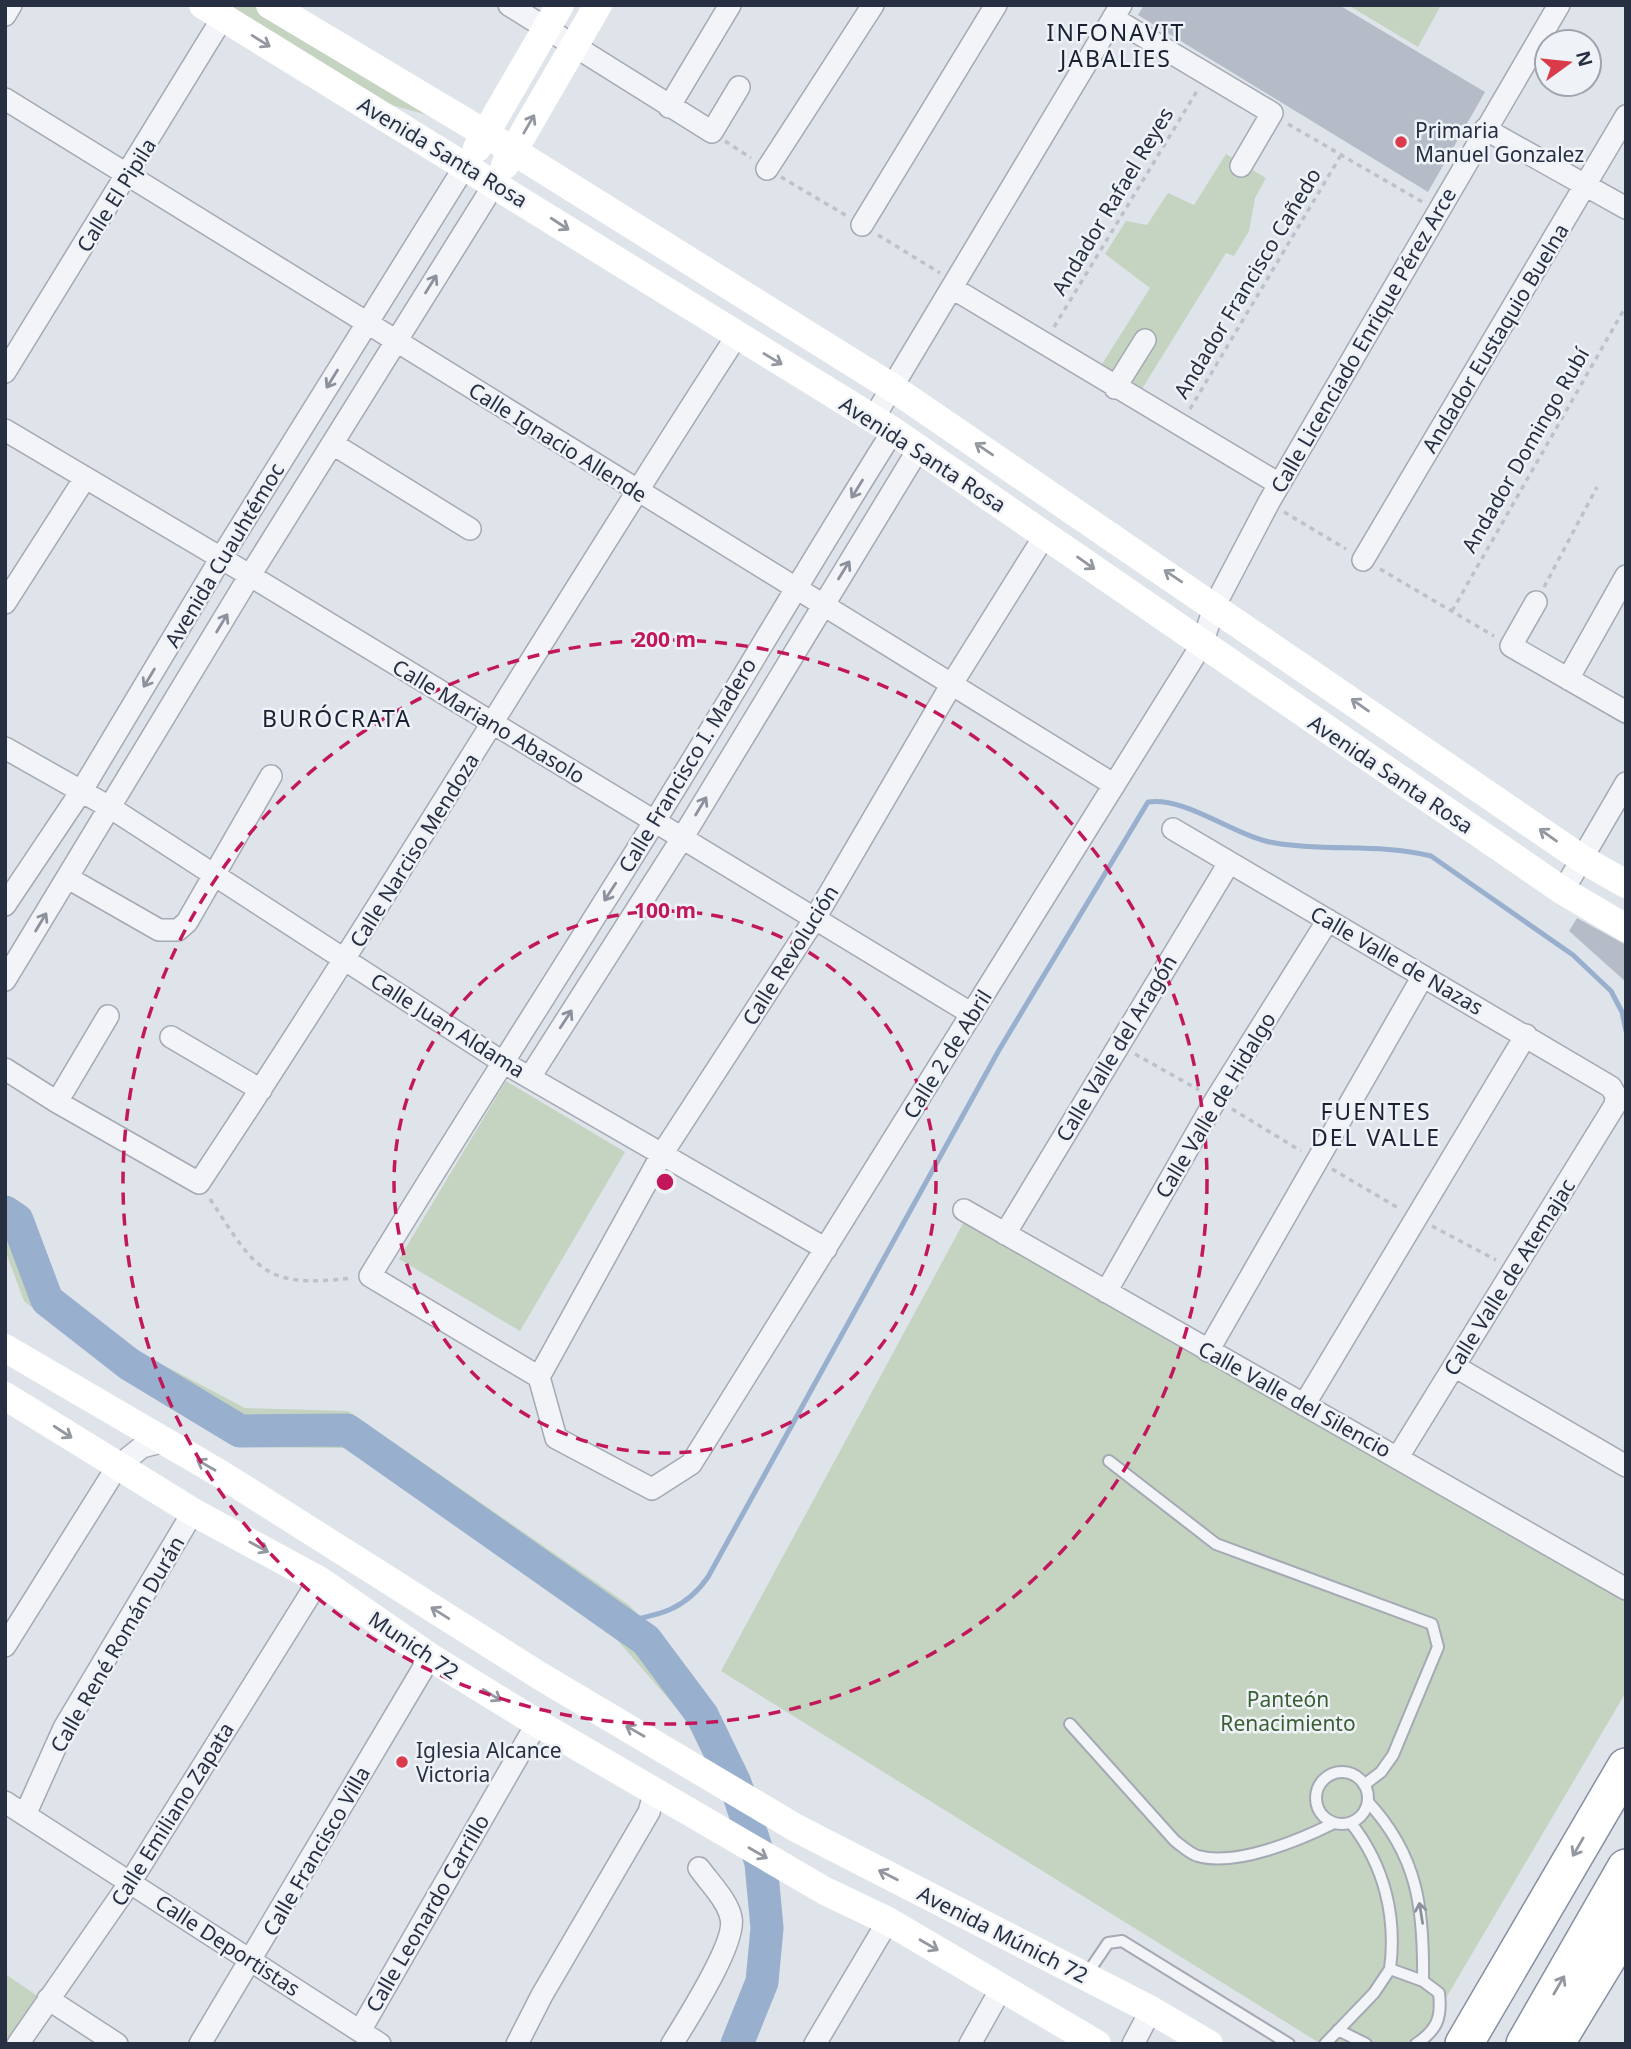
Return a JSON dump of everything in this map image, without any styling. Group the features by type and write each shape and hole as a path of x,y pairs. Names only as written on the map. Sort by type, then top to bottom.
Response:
{"highway":[{"path":"1464,2044 1626,1767"},
{"path":"1493,2044 1625,1812"},
{"path":"1525,2044 1626,1868"},
{"path":"1555,2044 1624,1933"}],"main road":[{"name":"Avenida Santa Rosa","path":"270,5 486,134 893,388 1215,605 1582,859 1626,884"},
{"path":"495,183 598,5"},
{"name":"Avenida Santa Rosa","path":"213,11 495,183 736,337 883,425 1563,891 1626,928"},
{"path":"465,166 553,16"},
{"name":"Munich 72","path":"5,1348 165,1441 540,1676 796,1828"},
{"name":"Munich 72","path":"5,1396 193,1512 319,1580 430,1657 537,1723 825,1891"},
{"name":"Avenida Múnich 72","path":"796,1828 1151,2010 1209,2044"},
{"name":"Avenida Múnich 72","path":"825,1891 888,1921 1097,2044"}],"street":[{"path":"5,15 11,5"},
{"path":"509,5 553,16 573,47 712,132 739,87"},
{"path":"669,107 730,5"},
{"path":"767,169 873,5"},
{"path":"862,225 996,5"},
{"name":"Calle Licenciado Enrique Pérez Arce","path":"1202,644 1215,605 1274,493 1559,5"},
{"name":"Calle El Pipila","path":"5,372 129,175 213,11"},
{"path":"1117,12 1207,75 1272,114 1241,166"},
{"name":"Calle Francisco I. Madero","path":"370,1276 501,1061 654,822 796,586 883,425 893,388 1117,12"},
{"name":"Calle Ignacio Allende","path":"5,99 1113,783"},
{"name":"Andador Eustaquio Buelna","path":"1363,560 1626,116"},
{"path":"1485,129 1626,208"},
{"name":"Avenida Cuauhtémoc","path":"5,905 82,790 221,558 465,166"},
{"name":"Avenida Cuauhtémoc","path":"5,980 249,577 495,183"},
{"path":"954,289 1180,426 1274,493"},
{"name":"Calle Narciso Mendoza","path":"199,1183 345,960 495,723 636,491 736,337"},
{"path":"1115,388 1145,341"},
{"name":"Calle Mariano Abasolo","path":"5,430 495,723 681,840 972,1014"},
{"path":"332,444 470,529"},
{"name":"Calle Francisco I. Madero","path":"530,1077 681,840 919,449"},
{"path":"5,603 85,478"},
{"name":"Calle Revolución","path":"539,1377 662,1154 814,919 953,682 1045,535"},
{"path":"1569,679 1626,576"},
{"path":"1536,601 1511,646 1626,712"},
{"name":"Calle 2 de Abril","path":"539,1377 556,1438 652,1489 691,1464 1202,644"},
{"name":"Calle Juan Aldama","path":"5,748 111,808 501,1061 826,1249"},
{"path":"68,878 159,930 178,930 187,922 212,874 271,776"},
{"path":"1563,891 1626,783"},
{"name":"Calle Valle de Nazas","path":"1173,829 1526,1035 1611,1087 1616,1096"},
{"name":"Calle Valle del Aragón","path":"1005,1234 1229,863"},
{"name":"Calle Valle de Hidalgo","path":"1106,1292 1216,1099 1328,920"},
{"path":"1208,1350 1423,976"},
{"path":"57,1102 108,1016"},
{"path":"1304,1405 1526,1035"},
{"path":"171,1037 261,1090"},
{"path":"5,1069 57,1102 199,1183"},
{"name":"Calle Valle de Atemajac","path":"1398,1457 1615,1105 1616,1096"},
{"name":"Calle Valle del Silencio","path":"964,1210 1626,1589"},
{"path":"370,1276 539,1377"},
{"path":"1454,1366 1626,1466"},
{"path":"8,1634 117,1467 142,1447 165,1441"},
{"name":"Calle René Román Durán","path":"25,1815 64,1728 193,1512"},
{"name":"Calle Emiliano Zapata","path":"18,2044 131,1881 319,1580"},
{"name":"Calle Francisco Villa","path":"200,2044 252,1961 430,1657"},
{"name":"Calle Leonardo Carrillo","path":"360,2031 537,1723"},
{"path":"517,2044 542,1995 649,1812 655,1791"},
{"name":"Calle Deportistas","path":"5,1802 380,2044"},
{"path":"672,2044 704,1992 732,1930 729,1911 699,1868"},
{"path":"816,2044 888,1921"},
{"path":"970,2044 1002,1987"},
{"path":"48,1999 117,2044"},
{"path":"1133,2044 1151,2010"}],"lane":[{"path":"1109,1461 1216,1544 1432,1625 1438,1647 1393,1755 1381,1772 1364,1785"},
{"path":"1070,1724 1175,1841 1195,1856 1213,1859 1278,1847 1334,1823 1351,1823 1359,1818 1367,1802"},
{"path":"1334,1823 1320,1812 1316,1794 1325,1779 1341,1772 1358,1778 1364,1785 1367,1802 1388,1825 1409,1865 1421,1909 1423,1981"},
{"path":"1325,2044 1374,1993 1390,1969 1394,1937 1380,1871 1369,1845 1351,1823"},
{"path":"1086,1977 1108,1943 1122,1941 1289,2044"},
{"path":"1390,1969 1423,1981 1439,1993 1441,2011 1433,2032 1416,2044"},
{"path":"1338,2030 1366,2044"}],"path":[{"name":"Andador Rafael Reyes","path":"1044,344 1207,75"},
{"path":"1272,114 1438,210"},
{"path":"712,132 767,169"},
{"name":"Andador Francisco Cañedo","path":"1180,426 1341,155"},
{"name":"Andador Domingo Rubí","path":"1452,611 1626,306"},
{"path":"1536,601 1597,486"},
{"path":"1274,493 1363,560 1511,646"},
{"path":"199,1183 223,1224 261,1269 288,1281 311,1283 370,1276"}],"green space":[{"path":"205,5 270,5 478,129 359,96"},
{"path":"1348,5 1441,5 1418,47"},
{"path":"1226,154 1266,178 1255,198 1249,231 1234,256 1226,253 1137,397 1097,372 1150,288 1105,254 1126,221 1147,225 1168,193 1194,205"},
{"path":"506,1081 625,1152 520,1331 399,1259"},
{"path":"5,1195 12,1198 60,1290 133,1349 245,1408 348,1411 629,1605 675,1652 721,1721 757,1792 761,1863 723,1797 694,1728 618,1641 347,1448 235,1447 120,1377 24,1301 5,1250"},
{"name":"Panteón Renacimiento","path":"966,1218 1626,1597 1626,1692 1419,2044 1321,2044 721,1671"},
{"path":"5,1974 39,1997 10,2040 5,2037"}],"building":[{"name":"Primaria Manuel Gonzalez","path":"1144,5 1339,5 1485,92 1428,192 1138,15"},
{"path":"1577,918 1626,945 1626,982 1569,931"}],"waterway":[{"path":"621,1622 648,1617 681,1604 708,1577 999,1050 1148,802 1178,805 1275,843 1392,850 1431,856 1573,955 1611,991 1622,1012 1626,1031"},
{"path":"5,1212 17,1220 47,1300 129,1364 240,1431 347,1430 646,1640 702,1715 735,1783 761,1863 767,1928 762,1982 737,2044"}],"place":[{"name":"Primaria Manuel Gonzalez","path":"1401,142"},
{"name":"Iglesia Alcance Victoria","path":"402,1762"}],"district":[{"name":"INFONAVIT JABALIES","path":"1116,45"},
{"name":"BURÓCRATA","path":"337,718"},
{"name":"FUENTES DEL VALLE","path":"1376,1124"}]}
